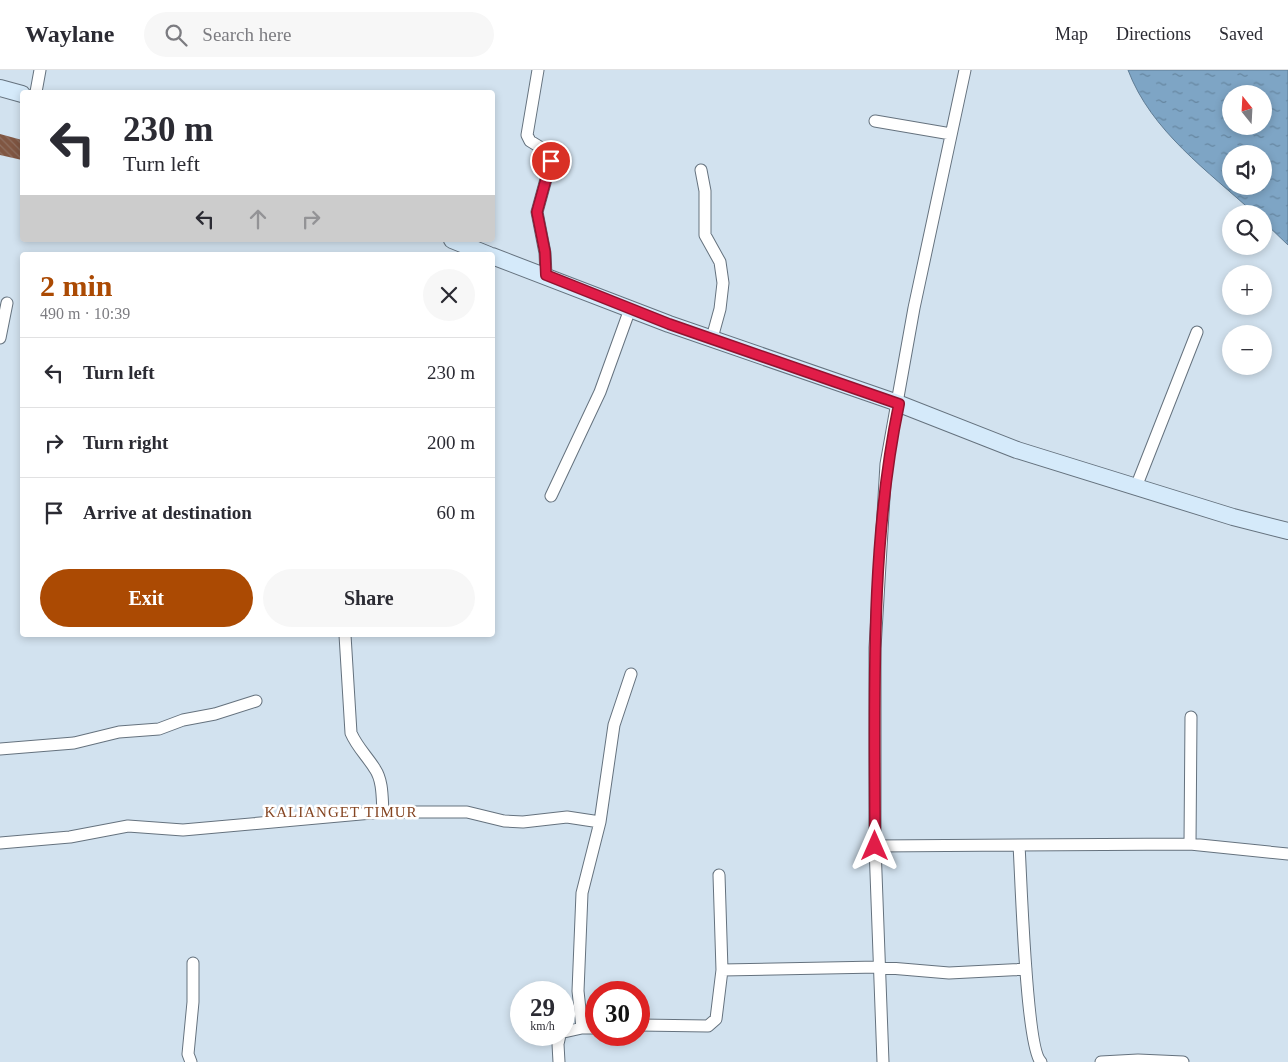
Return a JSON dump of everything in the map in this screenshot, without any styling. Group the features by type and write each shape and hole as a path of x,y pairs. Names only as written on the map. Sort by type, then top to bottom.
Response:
{"main road":[{"path":"0,88 20,93"},
{"path":"457,242 482,252"},
{"path":"495,257 546,275 630,309 899,404 1017,450 1233,517 1288,531"}],"street":[{"path":"36,90 40,70"},
{"path":"538,70 527,135 530,141 548,152 551,161 537,212 545,252 546,275"},
{"path":"883,1062 878,968 875,846 876,648 886,464 899,404 914,308 965,70"},
{"path":"875,121 952,134"},
{"path":"701,170 705,191 705,235 720,262 723,282 720,309 712,338"},
{"path":"0,338 8,303"},
{"path":"551,496 600,392 630,309"},
{"path":"1136,487 1197,332"},
{"path":"345,637 351,733 357,745 375,769 380,780 383,812"},
{"path":"575,1030 582,1028 578,991 582,894 600,822 614,725 631,674"},
{"path":"0,749 74,743 119,732 159,729 183,720 215,714 256,701"},
{"path":"1190,717 1190,844"},
{"path":"0,842 70,837 128,826 192,829 383,812 468,812 504,821 523,822 566,817 600,822"},
{"path":"875,846 1190,844 1288,854"},
{"path":"1019,845 1026,969 1035,1050 1041,1062"},
{"path":"650,1025 708,1026 716,1019 722,970 719,875"},
{"path":"191,1062 188,1054 193,1002 193,963"},
{"path":"722,970 878,968 949,974 1026,969"},
{"path":"558,1046 559,1062"},
{"path":"1102,1062 1138,1060 1183,1062"}],"water":[{"path":"1128,70 1288,70 1288,245 1272,230 1272,205 1245,205 1233,195 1272,195 1272,145 1222,145 1222,185 1182,149 1151,112 1138,92"}],"building":[{"path":"0,134 20,139 20,160 0,155"}],"district":[{"name":"KALIANGET TIMUR","path":"341,812"}],"route":[{"path":"551,161 543,197 537,212 538,225 545,252 546,275 669,324 899,404 886,464 880,552 876,648 875,846"}]}
